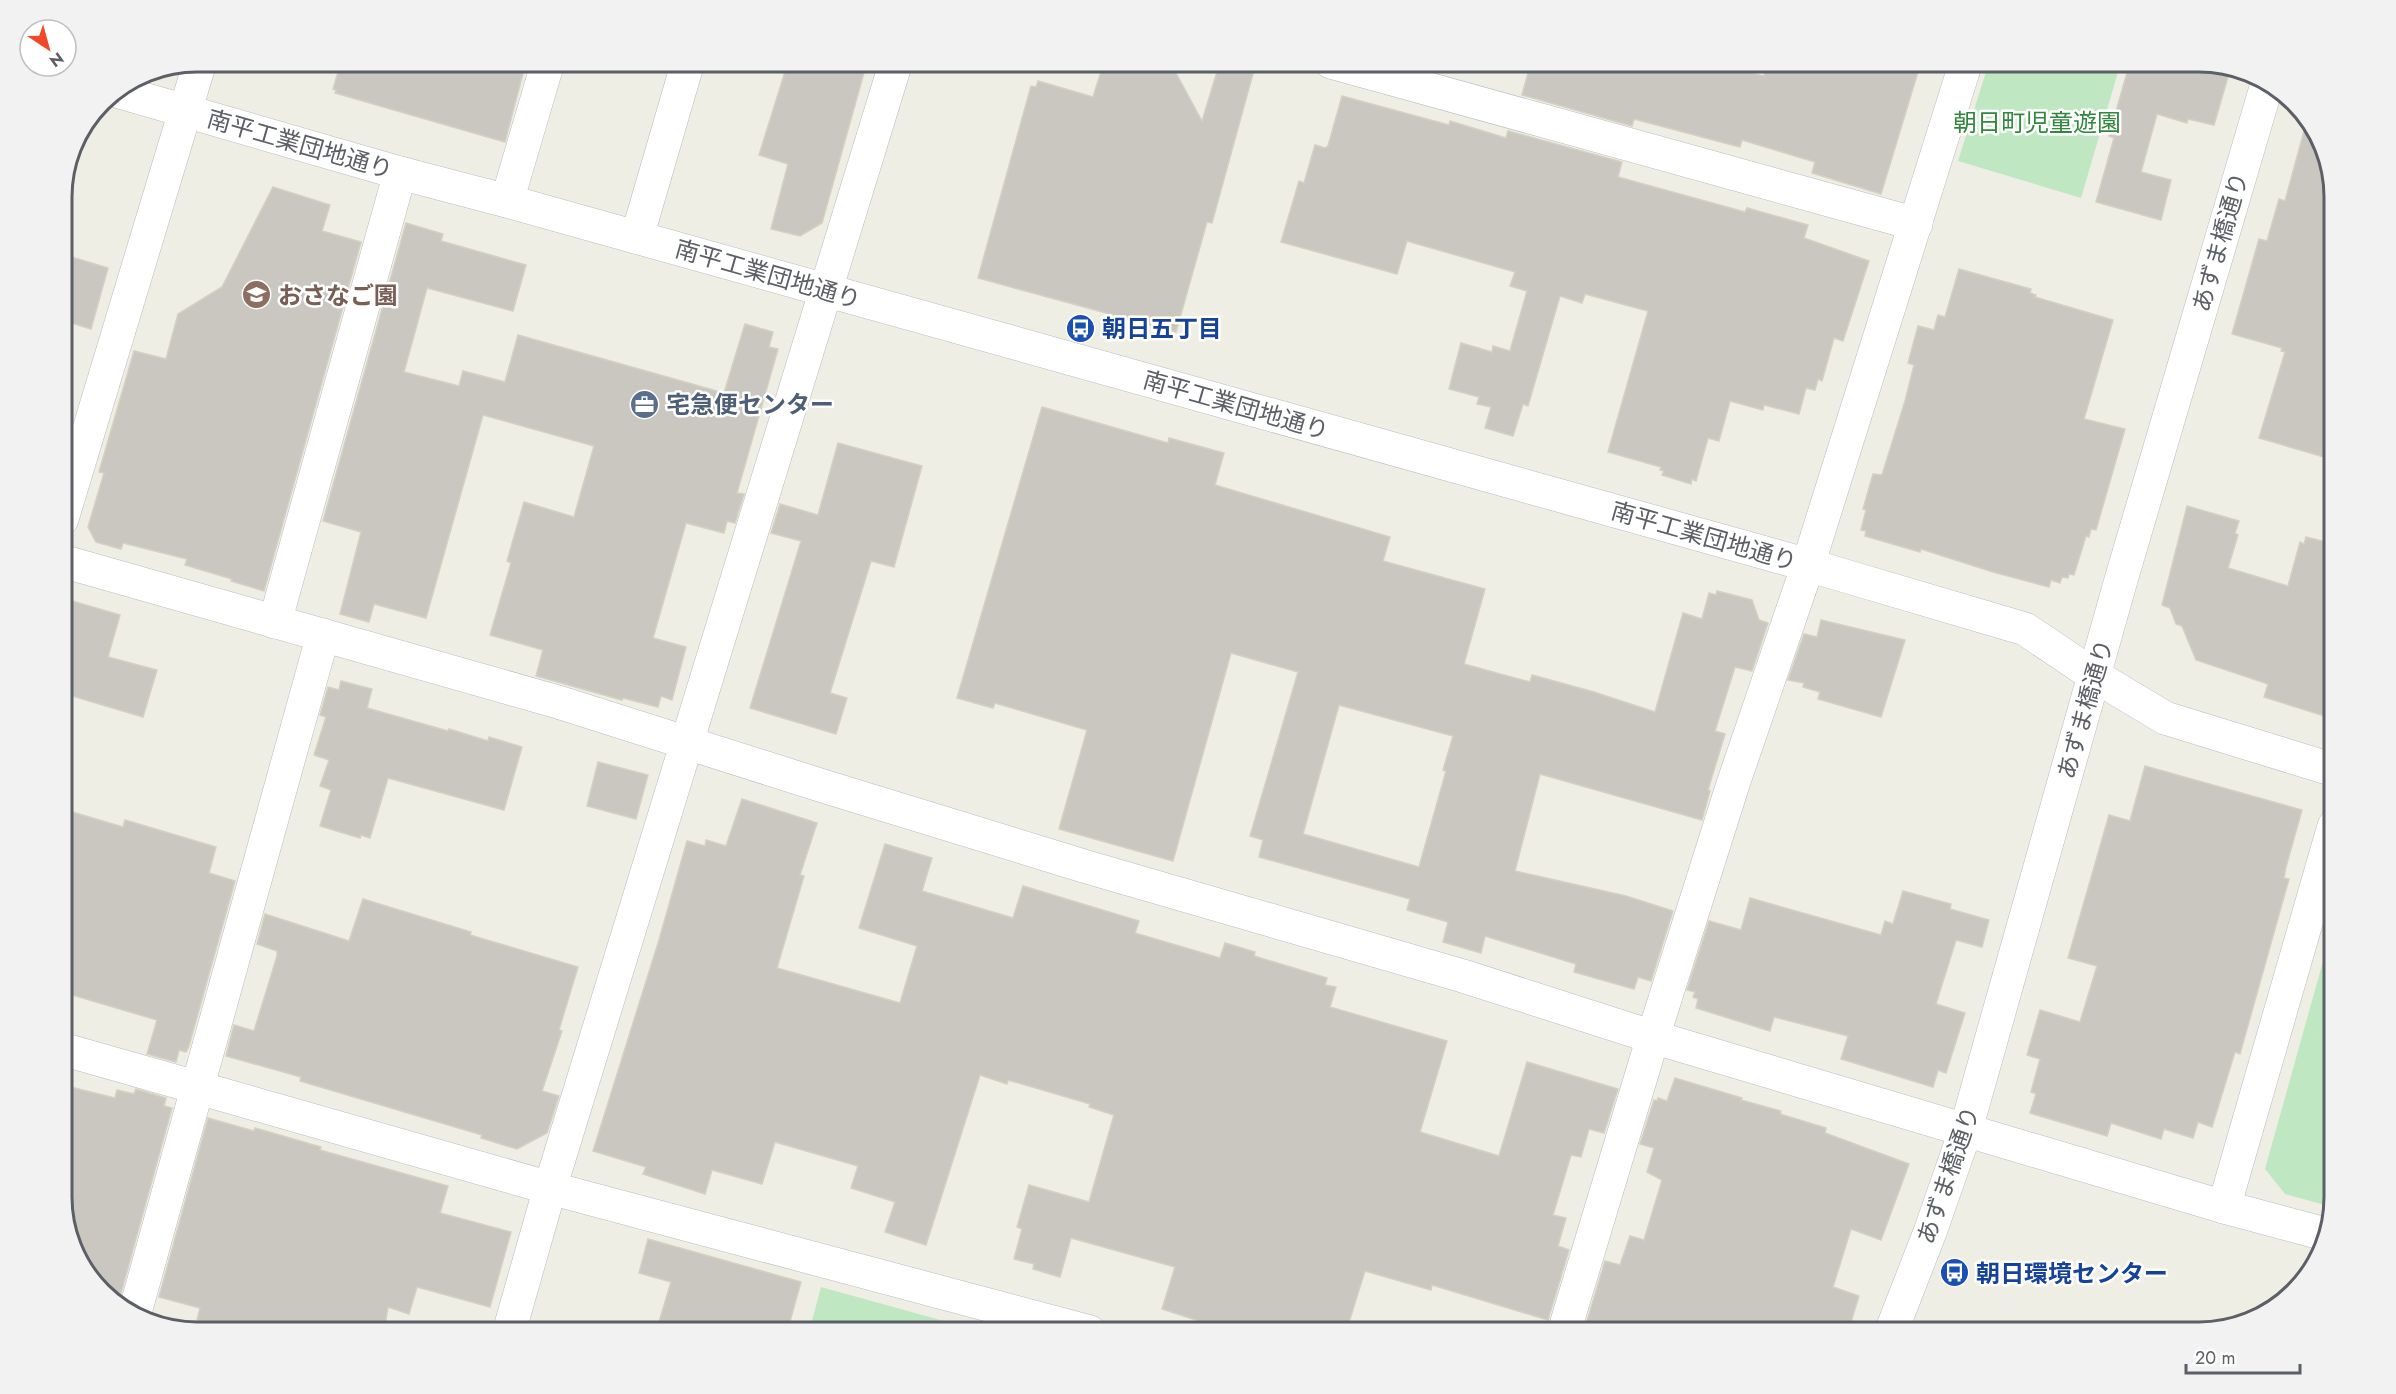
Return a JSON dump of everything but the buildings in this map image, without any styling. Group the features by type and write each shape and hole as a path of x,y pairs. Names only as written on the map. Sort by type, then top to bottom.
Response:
{"street":[{"path":"72,486 197,72"},
{"path":"507,201 545,72"},
{"path":"637,237 681,72"},
{"path":"512,1322 550,1188 893,72"},
{"path":"1367,72 1916,224"},
{"path":"1567,1322 1653,1037 1733,784 1808,565 1963,72"},
{"name":"あずま橋通り","path":"1895,1322 1930,1232 1966,1129 2265,91"},
{"name":"南平工業団地通り","path":"126,94 400,173 637,237 1808,565 2025,628 2095,676 2165,718 2324,767"},
{"path":"275,622 400,173"},
{"path":"72,564 558,702 1076,863 1463,976 1653,1037 2223,1207 2319,1232"},
{"path":"137,1306 323,635"},
{"path":"2223,1207 2324,860"},
{"path":"72,1052 550,1188 1052,1322"}],"green space":[{"name":"朝日町児童遊園","path":"1986,72 2118,72 2081,198 1958,161"},
{"path":"2324,958 2324,1205 2285,1194 2265,1169"},
{"path":"821,1287 948,1322 812,1322"}],"place":[{"name":"おさなご園","path":"257,295"},
{"name":"朝日五丁目","path":"1081,328"},
{"name":"宅急便センター","path":"645,404"},
{"name":"朝日環境センター","path":"1955,1273"}]}
